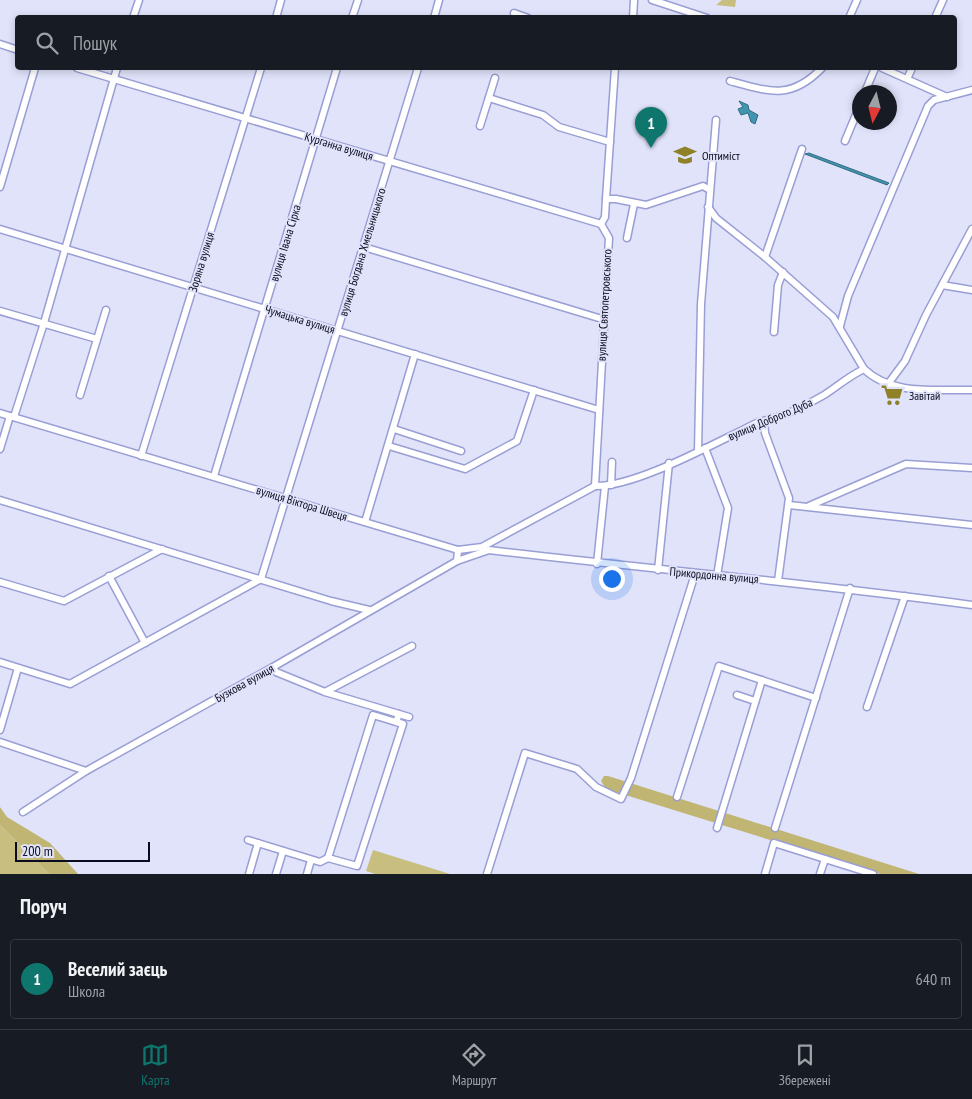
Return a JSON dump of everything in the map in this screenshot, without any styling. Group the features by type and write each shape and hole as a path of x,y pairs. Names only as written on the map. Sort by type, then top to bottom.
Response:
{"street":[{"path":"134,15 139,0"},
{"path":"277,15 281,0"},
{"path":"353,15 358,0"},
{"path":"435,15 439,0"},
{"path":"633,15 634,0"},
{"path":"652,0 698,15"},
{"path":"850,15 857,0"},
{"path":"936,15 943,0"},
{"path":"514,13 520,15"},
{"path":"0,44 15,49"},
{"path":"0,187 34,70"},
{"name":"Курганна вулиця","path":"84,70 601,224"},
{"path":"0,449 44,323 116,70"},
{"name":"Зоряна вулиця","path":"141,456 260,70"},
{"name":"вулиця Івана Сірка","path":"214,476 336,70"},
{"name":"вулиця Богдана Хмельницького","path":"261,579 417,70"},
{"name":"вулиця Святопетровського","path":"594,486 608,238 601,224 605,217 615,70"},
{"path":"730,81 761,89 779,91 797,88 820,70"},
{"path":"868,85 874,70"},
{"path":"888,70 908,77 947,96"},
{"path":"908,77 911,70"},
{"path":"480,126 495,78"},
{"path":"840,326 848,296 928,106 934,100 972,90"},
{"path":"488,98 543,115 560,127 610,142"},
{"path":"698,451 700,304 716,120"},
{"path":"845,141 852,124"},
{"path":"765,257 802,148"},
{"path":"606,199 646,205 703,186 710,190"},
{"path":"627,238 634,204"},
{"path":"708,207 716,218 825,309 840,326 864,369 888,384 901,388 972,390"},
{"name":"Чумацька вулиця","path":"0,229 599,410"},
{"path":"888,384 905,361 972,229"},
{"path":"364,247 602,319"},
{"path":"774,332 778,284 783,272"},
{"path":"942,285 972,290"},
{"path":"80,395 106,310"},
{"path":"0,311 97,339"},
{"path":"365,522 415,354"},
{"name":"вулиця Доброго Дуба","path":"594,486 630,480 764,421 779,417 826,394 848,377 864,369"},
{"path":"389,446 465,469 517,441 534,390"},
{"name":"вулиця Віктора Швеця","path":"0,413 458,550 482,547 594,486"},
{"path":"764,421 765,433 788,494 789,505 778,581"},
{"path":"394,429 461,451"},
{"path":"705,448 728,508 717,576"},
{"path":"597,564 612,462"},
{"path":"658,570 669,463"},
{"path":"808,507 906,464 972,468"},
{"path":"0,500 369,610"},
{"path":"789,505 972,525"},
{"path":"0,582 64,601 162,549"},
{"path":"457,560 458,550"},
{"name":"Прикордонна вулиця","path":"457,560 489,550 597,564 850,588 972,604"},
{"name":"Бузкова вулиця","path":"23,812 86,771 273,667 457,560"},
{"path":"486,874 525,753 577,769 596,787 621,799 631,778 695,574"},
{"path":"109,576 145,643"},
{"path":"0,662 70,684 261,579"},
{"path":"775,828 850,588"},
{"path":"867,707 904,596"},
{"path":"325,692 412,646"},
{"path":"677,797 719,666 816,698"},
{"path":"273,667 276,672 325,692 409,717"},
{"path":"0,730 18,668"},
{"path":"717,828 762,680"},
{"path":"737,695 756,701"},
{"path":"396,722 399,714"},
{"path":"248,840 311,860 320,862 328,858 357,866 403,724 373,715 328,858"},
{"path":"0,742 86,771"},
{"path":"764,874 774,843 873,874"},
{"path":"249,874 258,844"},
{"path":"276,874 283,851"},
{"path":"820,874 825,859"},
{"path":"307,874 311,860"},
{"path":"847,874 849,867"}],"shaded area":[{"path":"722,0 736,0 735,7 716,5"},
{"path":"604,776 919,874 880,874 606,789 601,781"},
{"path":"0,807 7,817 50,843 78,874 49,874 0,825"},
{"path":"0,825 49,874 0,874"},
{"path":"373,850 450,874 375,874 366,871"}],"water":[{"path":"739,101 748,105 749,110 758,115 755,124 751,122 748,113 741,115 738,109 743,107"},
{"path":"809,153 889,183 887,185 805,154"}],"place":[{"name":"Веселий заєць","path":"651,148"},
{"name":"Оптиміст","path":"685,155"},
{"name":"Завітай","path":"892,395"}]}
